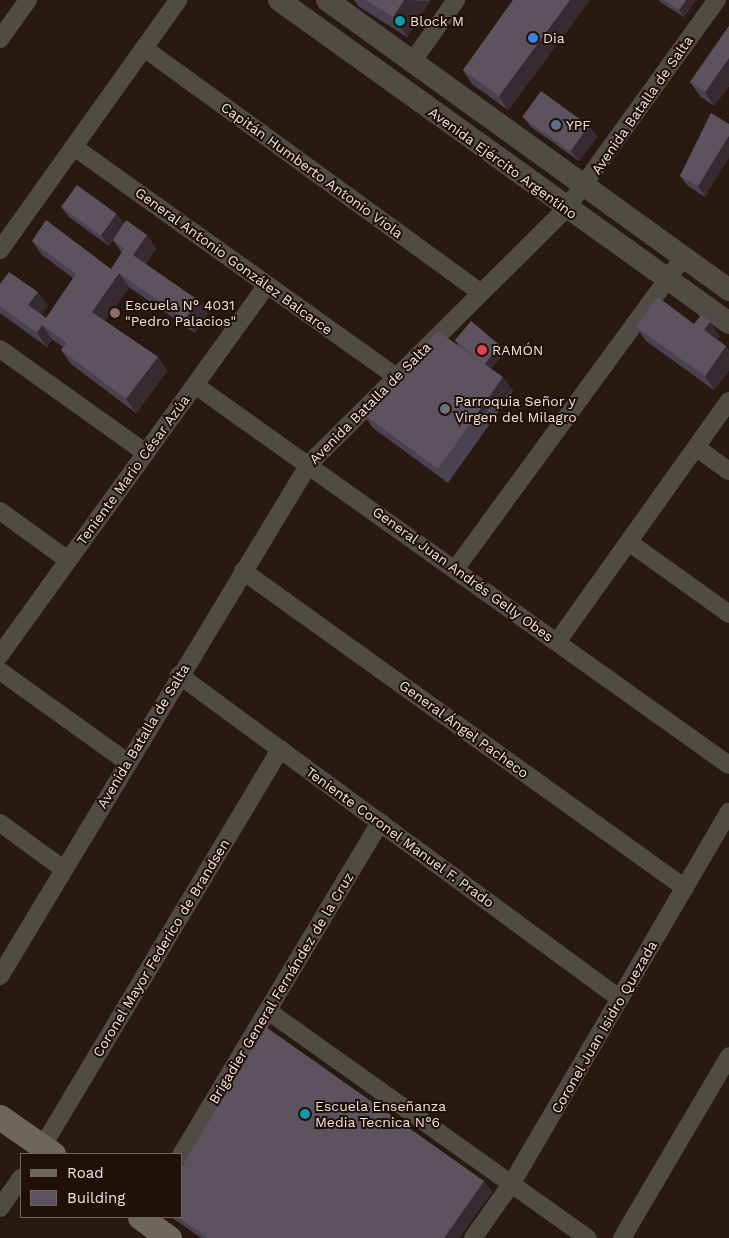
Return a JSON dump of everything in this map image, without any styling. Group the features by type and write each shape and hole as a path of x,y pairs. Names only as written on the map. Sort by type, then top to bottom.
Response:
{"main road":[{"path":"0,1117 44,1152"},
{"path":"142,1218 169,1238"}],"street":[{"path":"0,39 28,0"},
{"path":"0,250 178,0"},
{"name":"Avenida Ejército Argentino","path":"279,0 566,209 729,323"},
{"name":"Avenida Ejército Argentino","path":"327,0 729,290"},
{"path":"412,62 456,0"},
{"name":"Avenida Batalla de Salta","path":"1,971 242,570 309,464 480,292 566,209 584,187 717,0"},
{"name":"Capitán Humberto Antonio Viola","path":"144,48 480,292"},
{"name":"General Antonio González Balcarce","path":"74,147 396,376"},
{"path":"456,568 684,257"},
{"name":"Teniente Mario César Azúa","path":"0,655 267,285"},
{"path":"0,349 146,453"},
{"name":"General Juan Andrés Gelly Obes","path":"195,385 456,568 729,765"},
{"path":"558,642 630,543 729,400"},
{"path":"696,448 729,471"},
{"path":"0,511 68,560"},
{"path":"630,543 729,614"},
{"name":"General Ángel Pacheco","path":"242,570 685,888"},
{"path":"0,671 128,762"},
{"name":"Teniente Coronel Manuel F. Prado","path":"180,675 620,999"},
{"name":"Coronel Mayor Federico de Brandsen","path":"44,1152 280,749"},
{"name":"Coronel Juan Isidro Quezada","path":"473,1238 512,1183 729,812"},
{"name":"Brigadier General Fernández de la Cruz","path":"182,1153 380,822"},
{"path":"0,823 62,868"},
{"path":"268,1010 588,1238"},
{"path":"622,1238 729,1056"},
{"path":"0,1208 20,1179"}],"building":[{"path":"366,0 404,0 393,17"},
{"path":"513,0 570,0 499,96 463,70"},
{"path":"664,0 686,0 679,10"},
{"path":"729,26 729,58 705,92 690,82"},
{"path":"541,91 589,126 570,152 522,117"},
{"path":"711,113 729,124 729,136 698,186 680,176"},
{"path":"77,185 117,214 101,236 61,207"},
{"path":"46,220 111,269 124,249 113,240 126,220 147,235 133,255 198,300 185,319 119,273 92,312 158,357 126,399 61,350 67,343 42,325 37,333 0,306 0,284 9,272 38,292 28,305 46,318 76,274 32,241"},
{"path":"658,297 694,324 701,315 710,322 704,330 726,346 705,376 636,327"},
{"name":"RAMÓN","path":"471,321 500,345 484,365 455,340"},
{"name":"Parroquia Señor y Virgen del Milagro","path":"438,331 503,377 438,469 363,414"},
{"name":"Escuela Enseñanza Media Tecnica N°6","path":"266,1027 484,1181 444,1238 208,1238 179,1218 182,1218 182,1166"}],"place":[{"name":"Block M","path":"400,21"},
{"name":"Dia","path":"533,38"},
{"name":"YPF","path":"556,125"},
{"name":"Escuela N° 4031 \"Pedro Palacios\"","path":"115,313"},
{"name":"RAMÓN","path":"482,350"},
{"name":"Parroquia Señor y Virgen del Milagro","path":"445,409"},
{"name":"Escuela Enseñanza Media Tecnica N°6","path":"305,1114"}]}
